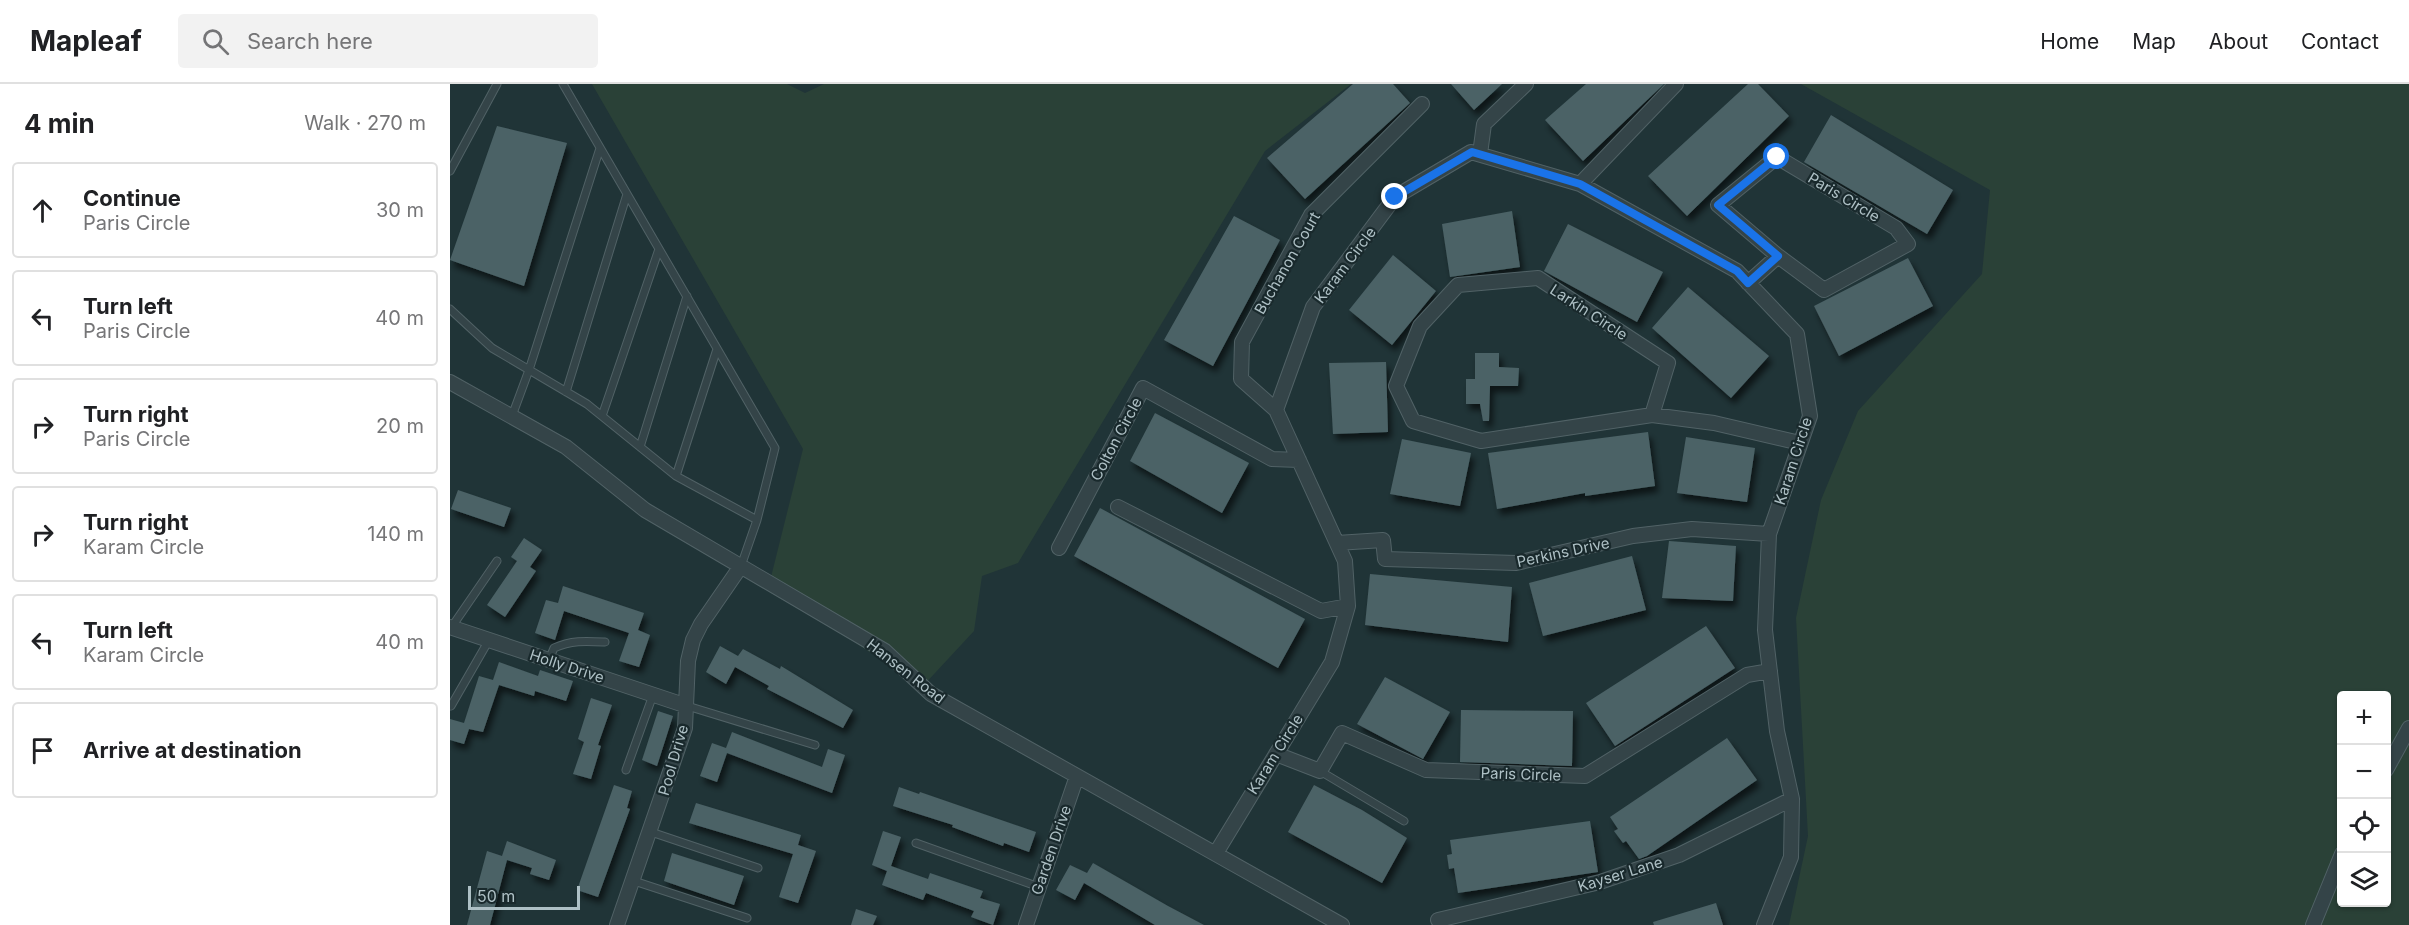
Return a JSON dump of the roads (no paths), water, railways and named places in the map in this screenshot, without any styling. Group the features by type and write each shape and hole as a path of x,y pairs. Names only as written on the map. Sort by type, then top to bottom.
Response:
{"street":[{"path":"1480,154 1484,124 1526,84"},
{"path":"1580,184 1676,84"},
{"name":"Buchanon Court","path":"1276,410 1241,379 1242,342 1311,215 1422,104"},
{"name":"Karam Circle","path":"1216,853 1332,662 1348,606 1345,561 1276,410 1313,307 1395,197 1472,152 1580,184 1737,271 1797,334 1810,416 1769,534 1765,630 1777,731 1792,799 1791,857 1764,925"},
{"name":"Paris Circle","path":"1777,157 1896,228 1908,244 1824,290 1778,256 1718,205 1777,157"},
{"path":"1748,283 1778,256"},
{"name":"Larkin Circle","path":"1652,415 1668,363 1538,278 1458,285 1420,326 1396,386 1413,421 1481,441 1652,415 1714,423 1800,443"},
{"name":"Hansen Road","path":"450,382 582,458 614,488 645,510 885,651 931,694 1342,925"},
{"name":"Colton Circle","path":"1059,548 1143,388 1272,459 1299,460"},
{"path":"1118,507 1321,610 1348,606"},
{"name":"Perkins Drive","path":"1336,543 1383,540 1385,559 1404,562 1516,563 1633,536 1680,530 1769,534"},
{"name":"Pool Drive","path":"617,925 685,728 684,705 688,661 693,640 701,624 741,566"},
{"name":"Holly Drive","path":"451,627 684,705"},
{"name":"Paris Circle","path":"1320,771 1342,733 1426,771 1585,776 1747,675 1770,671"},
{"path":"2391,761 2409,728"},
{"path":"1276,754 1320,771"},
{"name":"Garden Drive","path":"1026,925 1077,776"},
{"name":"Kayser Lane","path":"1438,923 1600,882 1679,855 1792,799"},
{"path":"2313,925 2337,866"}],"lane":[{"path":"450,171 497,84"},
{"path":"563,84 775,448 757,520 741,566"},
{"path":"512,416 529,370 600,148"},
{"path":"566,392 627,194"},
{"path":"602,416 659,249"},
{"path":"640,447 687,296"},
{"path":"450,309 492,348 602,416 676,476 757,520"},
{"path":"676,476 717,349"},
{"path":"451,627 497,561"},
{"path":"451,706 489,640"},
{"path":"549,660 554,648 561,645 574,641 605,642"},
{"path":"626,770 653,694"},
{"path":"684,705 815,746"},
{"path":"1320,771 1404,821"},
{"path":"651,832 758,868"},
{"path":"916,843 1039,887"},
{"path":"634,881 747,918"}]}
